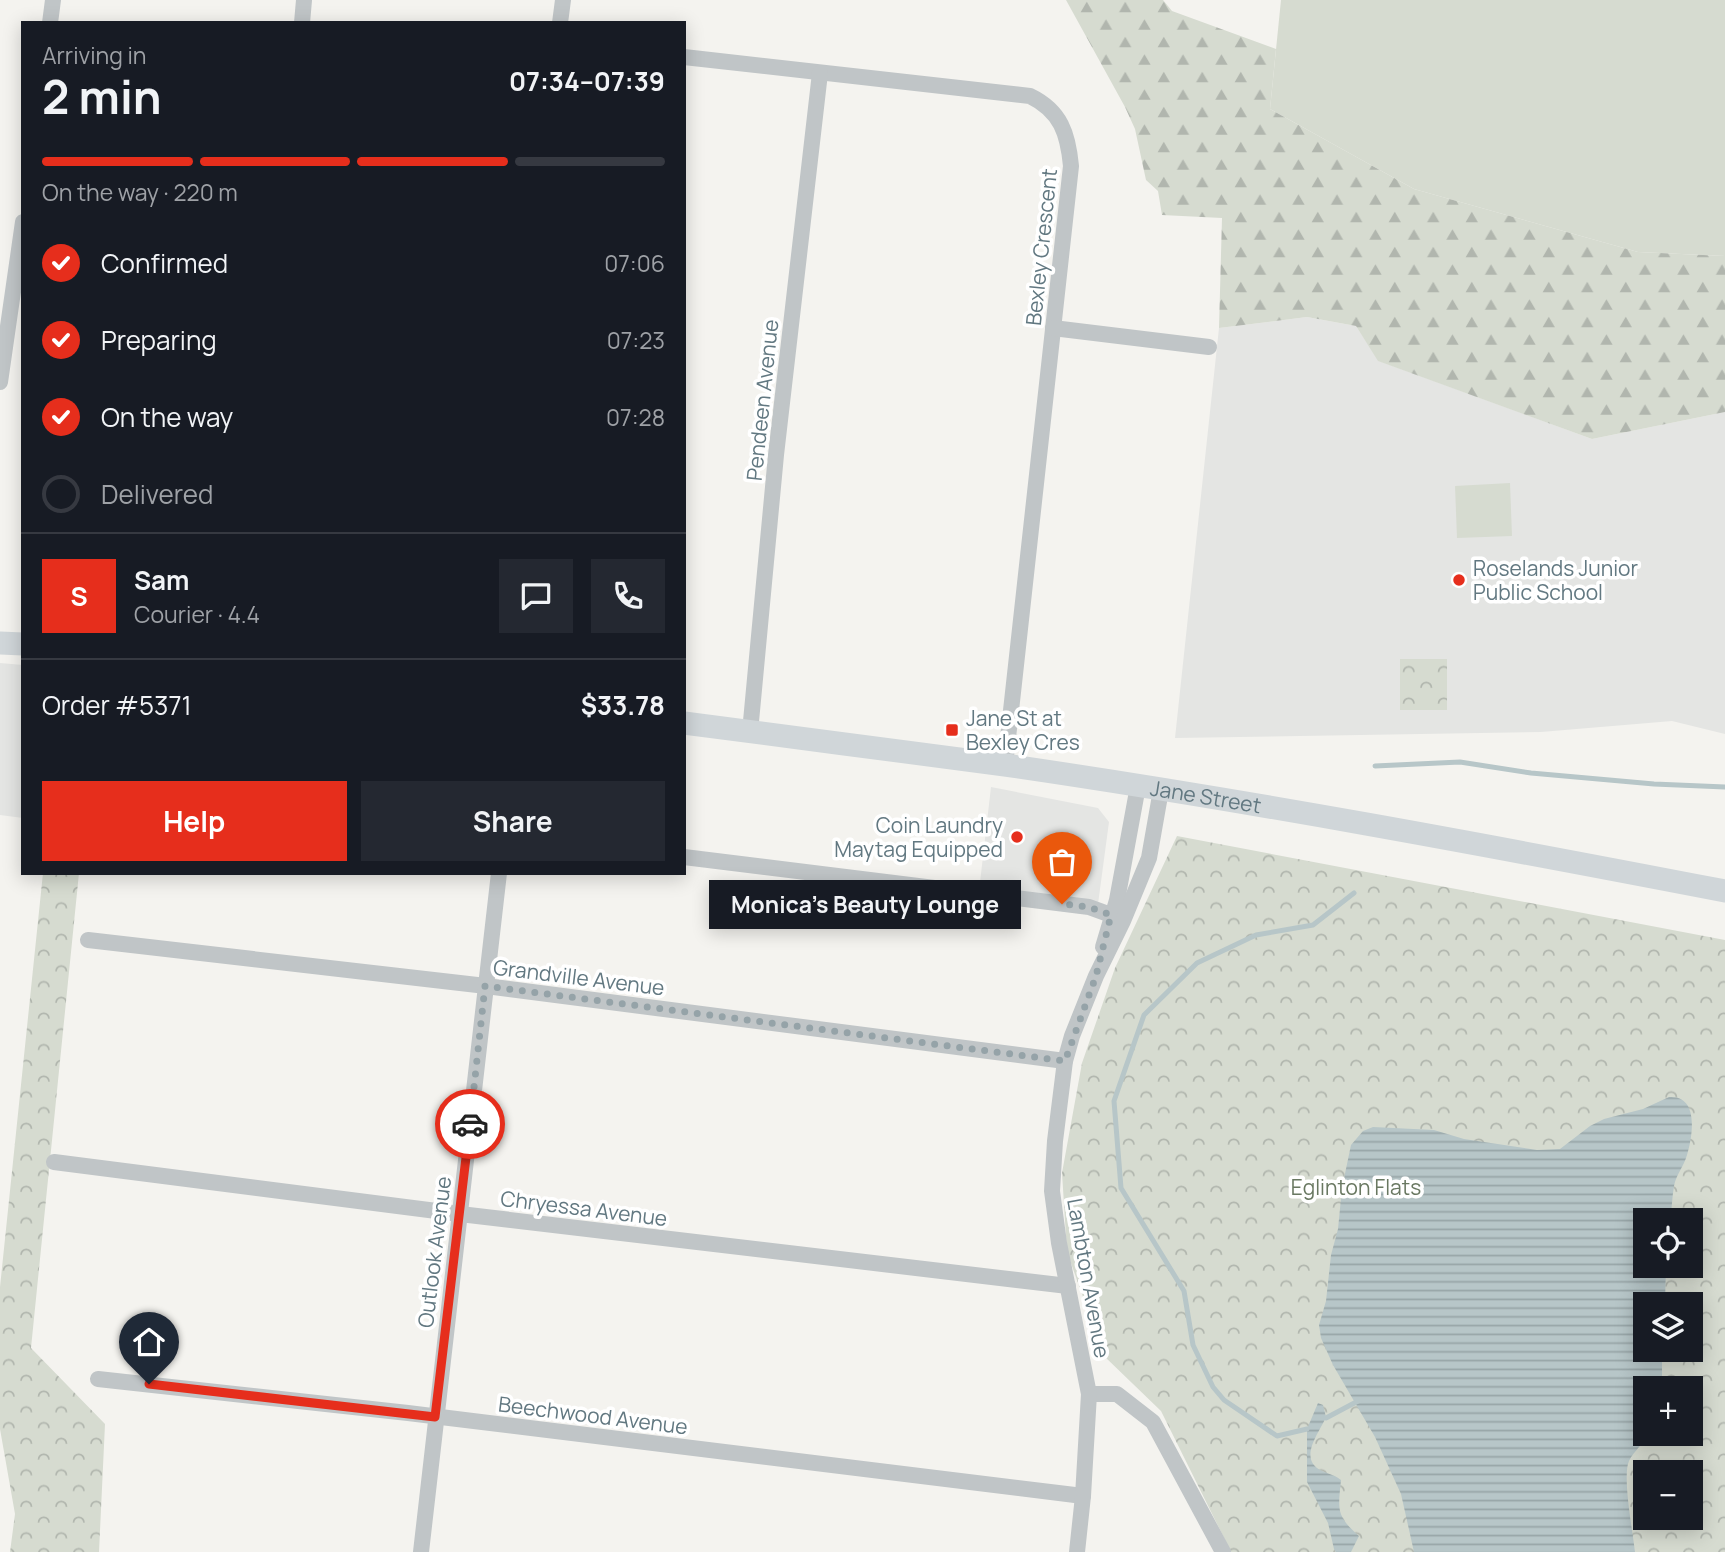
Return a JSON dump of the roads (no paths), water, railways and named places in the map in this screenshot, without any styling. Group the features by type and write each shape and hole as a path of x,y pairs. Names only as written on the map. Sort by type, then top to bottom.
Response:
{"main road":[{"path":"0,643 21,644"},
{"name":"Jane Street","path":"686,723 1005,765 1138,786 1560,859 1725,891"}],"street":[{"path":"50,21 53,0"},
{"path":"302,21 304,0"},
{"path":"561,21 563,0"},
{"name":"Bexley Crescent","path":"686,57 1030,96 1044,103 1054,113 1068,141 1072,166 1005,765"},
{"name":"Pendeen Avenue","path":"750,732 776,455 820,73"},
{"path":"0,382 21,246"},
{"path":"1053,328 1209,348"},
{"name":"Lambton Avenue","path":"1096,976 1117,900 1138,786"},
{"name":"Lambton Avenue","path":"1077,1552 1089,1394 1059,1244 1052,1191 1055,1141 1065,1061 1096,976 1149,859 1161,790"},
{"path":"686,858 1089,907 1111,915"},
{"name":"Outlook Avenue","path":"421,1552 499,875"},
{"name":"Grandville Avenue","path":"88,940 485,986 1065,1061"},
{"name":"Chryessa Avenue","path":"54,1162 460,1214 1068,1286"},
{"name":"Beechwood Avenue","path":"98,1379 1083,1496"},
{"path":"1089,1394 1117,1394 1153,1422 1223,1552"}],"waterway":[{"path":"1375,766 1460,762 1531,773 1654,784 1725,787"},
{"path":"1307,1429 1277,1436 1224,1400 1213,1387 1193,1345 1184,1291 1121,1188 1114,1101 1144,1015 1197,963 1256,935 1313,925 1354,893"},
{"path":"1326,1418 1360,1400"}],"place":[{"name":"Roselands Junior Public School","path":"1459,580"},
{"name":"Jane St at Bexley Cres","path":"952,730"},
{"name":"Coin Laundry Maytag Equipped","path":"1017,837"},
{"name":"Monica's Beauty Lounge","path":"1062,904"}],"park label":[{"name":"Eglinton Flats","path":"1356,1187"}]}
